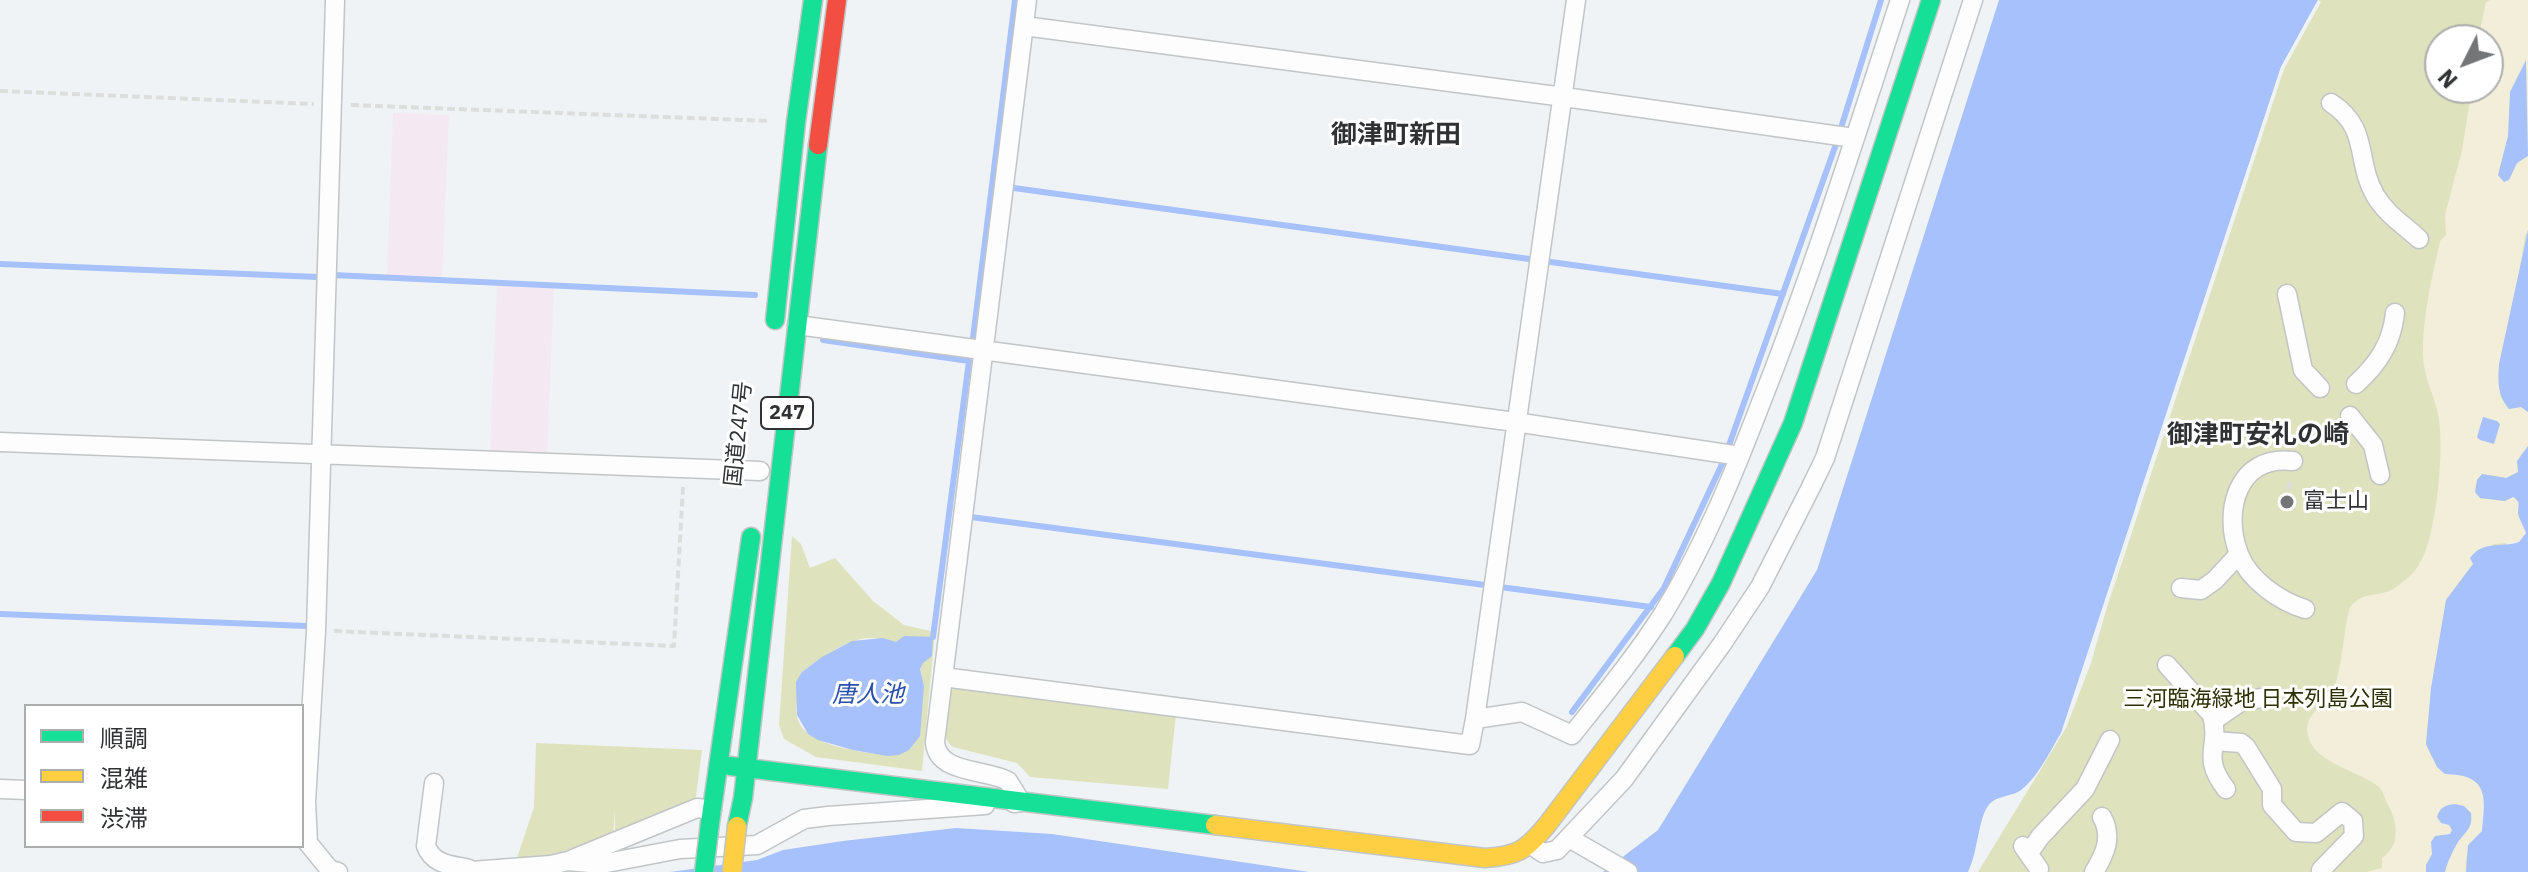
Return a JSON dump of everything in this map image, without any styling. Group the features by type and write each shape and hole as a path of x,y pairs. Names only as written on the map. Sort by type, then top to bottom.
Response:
{"main road":[{"path":"773,344 796,122 813,0"},
{"name":"国道247号","path":"732,872 837,0"},
{"path":"720,764 1485,858 1517,856 1531,845 1695,629 1721,583 1793,423 1931,0"},
{"name":"国道247号","path":"704,872 753,518"}],"street":[{"path":"335,0 316,631 304,802 308,843 330,870 338,872"},
{"path":"1021,802 1005,779 944,762 939,757 935,742 1027,0"},
{"path":"943,677 1470,745 1576,0"},
{"path":"1475,719 1522,712 1572,735 1631,660 1663,613 1689,567 1740,456 1792,324 1900,0"},
{"path":"1531,845 1543,853 1557,850 1624,779 1760,587 1810,489 1829,443 1973,0"},
{"path":"1024,26 1854,138"},
{"path":"2331,103 2355,126 2377,198 2392,216 2419,239"},
{"path":"2287,294 2303,370 2320,388"},
{"path":"2356,384 2384,351 2391,336 2395,313"},
{"path":"797,325 1515,422 1740,456"},
{"path":"2350,416 2373,445 2380,475"},
{"path":"0,442 759,471"},
{"path":"2293,461 2262,465 2241,485 2231,516 2239,554 2252,574 2271,592 2305,609"},
{"path":"2181,588 2201,590 2239,554"},
{"path":"2167,665 2214,720 2211,765 2226,789"},
{"path":"2214,720 2242,701 2262,698"},
{"path":"2031,856 2049,827 2085,789 2110,740"},
{"path":"2214,741 2241,743 2246,747 2270,784 2272,805 2296,832 2316,833 2342,812 2353,821 2354,836 2321,870"},
{"path":"434,783 426,846 437,861 467,871 551,865 568,861 697,808 711,816"},
{"path":"0,789 24,790"},
{"path":"568,861 601,864 680,849 757,845 804,819 1021,802"},
{"path":"2094,872 2105,855 2107,843 2108,828 2102,817"},
{"path":"1569,838 1628,872"}],"path":[{"path":"0,91 796,122"},
{"path":"316,631 674,646 684,469"}],"shaded area":[{"path":"393,113 449,115 442,278 387,276"},
{"path":"497,285 554,287 547,456 490,453"}],"green space":[{"name":"三河臨海緑地 日本列島公園","path":"2318,0 2528,0 2528,230 2499,364 2528,412 2528,446 2517,461 2466,872 1978,872 2066,728 2091,663 2138,499 2281,67"},
{"path":"792,536 801,544 810,568 835,558 873,601 904,625 935,632 922,771 816,757 784,739 779,725","holes":["865,638 897,644 923,663 920,669 924,686 887,756 822,741 810,735 797,717 802,672 848,643"]},
{"path":"957,687 1176,714 1168,789 1030,777 1017,763 953,747 944,729 950,691"},
{"path":"536,743 702,750 695,804 615,835 615,809 613,836 566,852 517,858 534,807"}],"sand":[{"path":"2528,0 2528,230 2500,396 2509,409 2521,407 2528,412 2528,446 2517,461 2518,472 2507,478 2482,474 2480,498 2516,499 2526,533 2519,542 2494,544 2473,564 2446,600 2426,744 2445,774 2461,774 2477,781 2483,792 2482,831 2468,854 2466,872 2367,872 2382,868 2382,858 2395,839 2395,825 2382,791 2320,755 2307,731 2310,718 2328,698 2335,684 2350,607 2361,598 2387,592 2406,580 2416,569 2429,539 2438,494 2440,429 2423,362 2428,298 2440,241 2446,235 2445,215 2462,150 2469,104 2504,104 2504,24 2481,24 2486,2"}],"water":[{"path":"1999,0 2318,0 2281,67 2061,733 2044,763 2027,784 1988,806 1968,872 1603,872 1658,830 1817,570"},
{"path":"2526,60 2528,156 2517,163 2509,180 2504,182 2498,175 2508,136 2510,92"},
{"path":"2528,230 2528,412 2521,407 2509,409 2500,393 2498,377"},
{"path":"2483,417 2500,424 2494,444 2477,437"},
{"path":"2528,446 2528,872 2466,872 2468,845 2482,831 2483,797 2477,783 2459,775 2445,774 2437,767 2426,744 2431,688 2446,600 2473,564 2470,558 2486,547 2519,542 2526,533 2516,499 2480,498 2475,492 2477,480 2482,474 2506,478 2518,472 2517,461"},
{"name":"唐人池","path":"904,636 933,637 932,656 920,669 924,686 920,736 909,750 887,756 853,750 808,734 797,715 796,682 802,672 852,641 883,638 896,642"},
{"path":"2455,804 2464,806 2471,813 2470,826 2454,849 2445,872 2426,872 2432,854 2431,842 2435,836 2450,834 2452,830 2449,825 2441,823 2438,814 2443,807"},
{"path":"956,828 1052,834 1309,872 670,872 757,860 783,850"}],"pier":[{"path":"2318,0 2321,2 2284,69 2108,605 2138,499 2281,67"}],"waterway":[{"path":"973,338 1015,0"},
{"path":"1572,712 1664,588 1723,462 1835,147 1881,0"},
{"path":"1014,188 1783,294"},
{"path":"0,264 318,277"},
{"path":"333,275 755,295"},
{"path":"823,340 969,361 933,637"},
{"path":"971,517 1651,607"},
{"path":"0,614 307,626"}],"traffic: fast":[{"path":"775,320 796,122 813,0"},
{"path":"1675,656 1695,629 1721,583 1793,423 1931,0"},
{"path":"737,826 743,798 818,145"},
{"path":"710,823 751,537"},
{"path":"730,766 1215,825"},
{"path":"704,872 710,823"}],"traffic: slow":[{"path":"1215,825 1485,858 1506,856 1527,846 1547,825 1675,656"},
{"path":"732,872 737,826"}],"traffic: jam":[{"path":"818,145 837,0"}],"place":[{"name":"富士山","path":"2287,502"}],"district":[{"name":"御津町新田","path":"1396,135"},
{"name":"御津町安礼の崎","path":"2258,435"}]}
